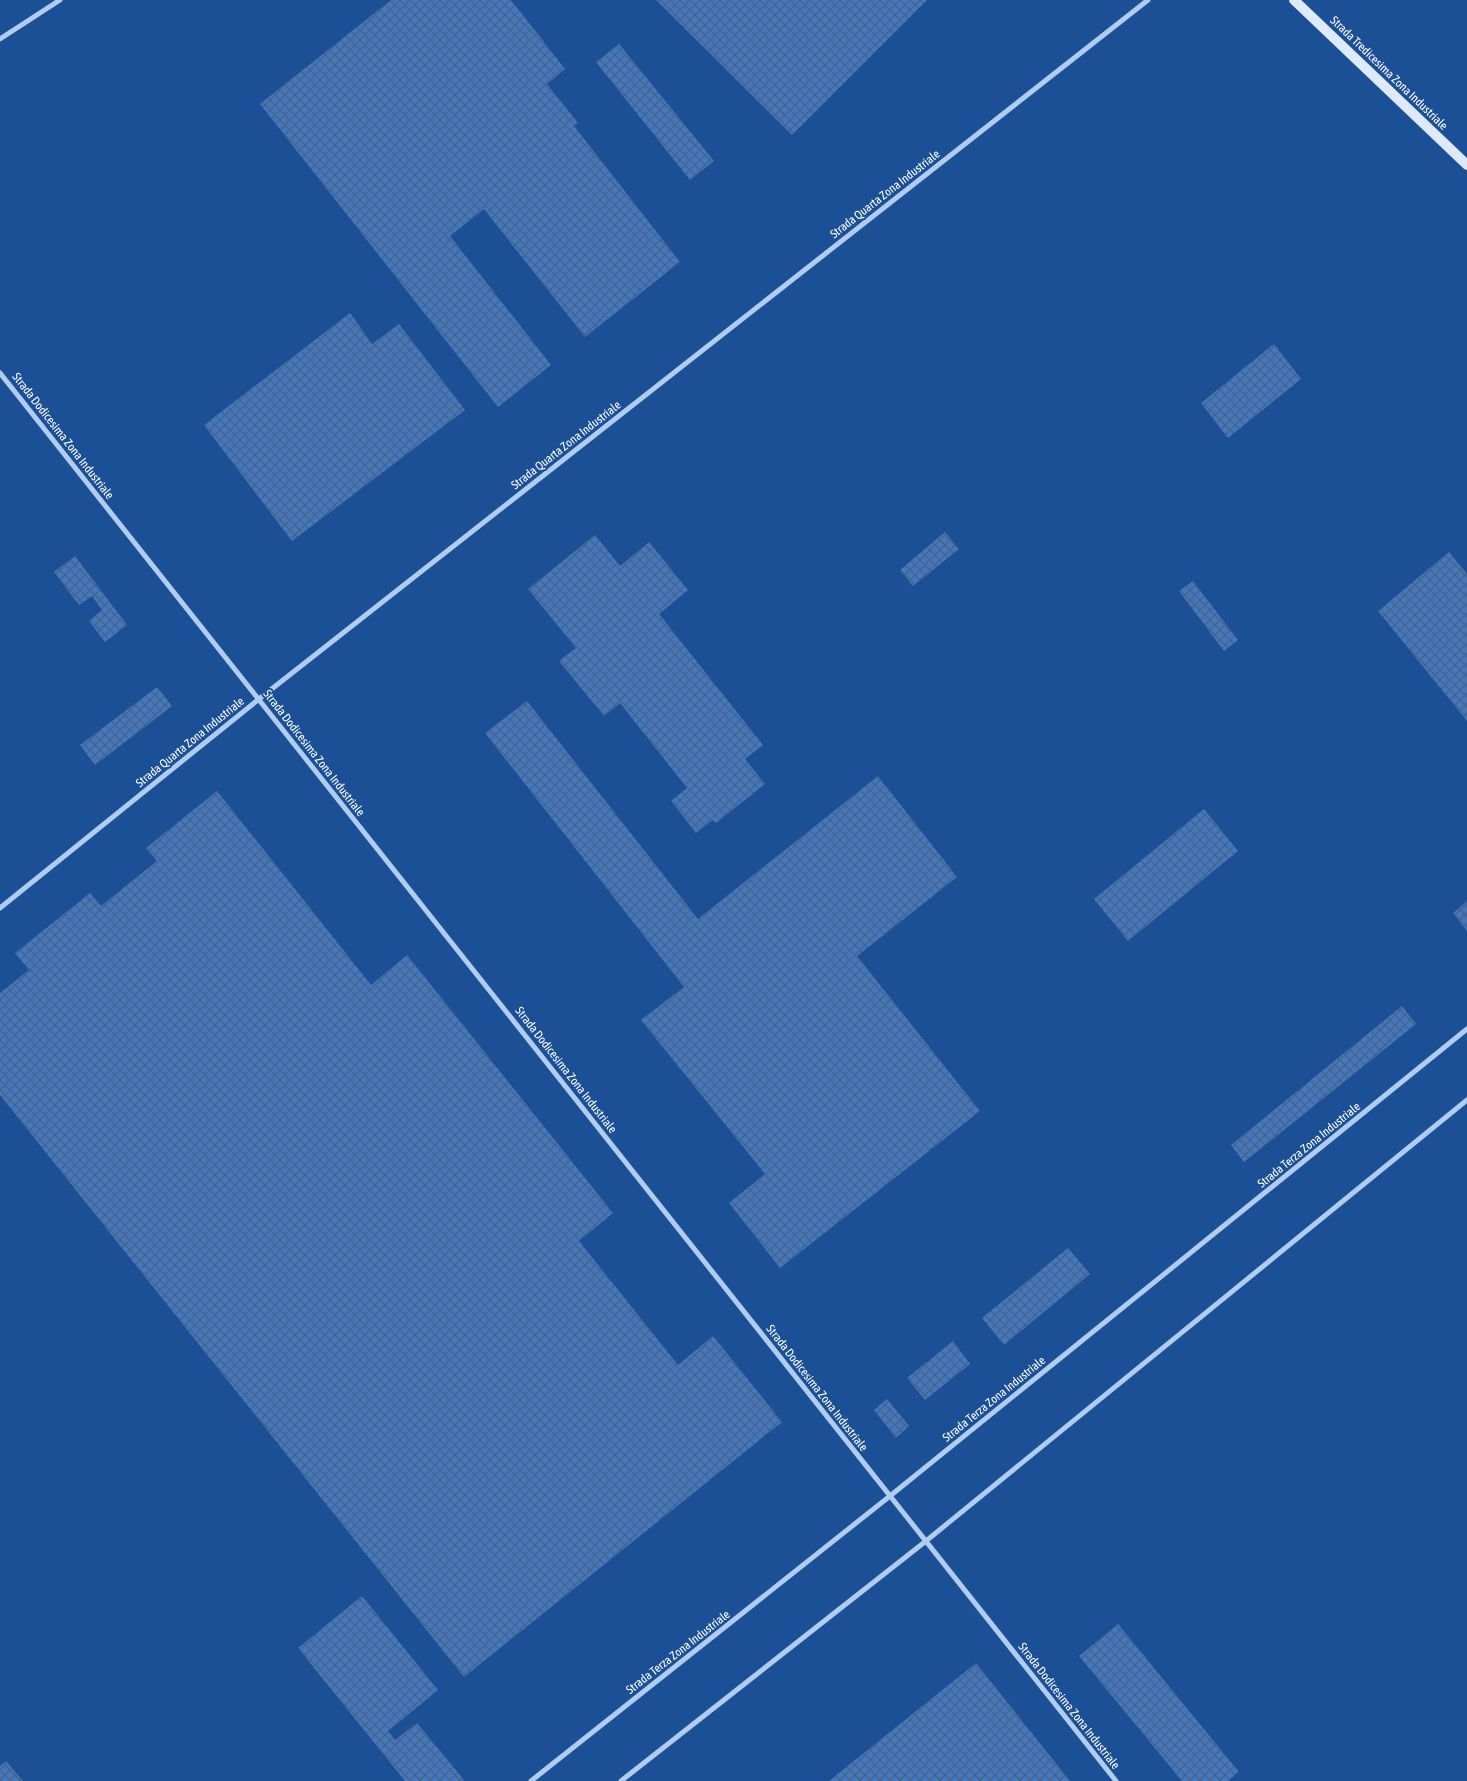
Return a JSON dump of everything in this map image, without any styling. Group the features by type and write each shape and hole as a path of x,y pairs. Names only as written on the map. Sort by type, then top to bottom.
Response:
{"main road":[{"name":"Strada Tredicesima Zona Industriale","path":"1294,0 1467,165"}],"street":[{"path":"0,39 60,0"},
{"name":"Strada Quarta Zona Industriale","path":"0,908 259,699 1148,0"},
{"name":"Strada Dodicesima Zona Industriale","path":"0,373 1116,1781"},
{"name":"Strada Terza Zona Industriale","path":"531,1781 890,1496 1467,1029"},
{"path":"621,1781 926,1541 1467,1100"}],"building":[{"path":"391,0 511,0 565,69 547,84 578,123 574,126 680,262 585,337 484,209 450,236 551,365 498,407 260,104"},
{"path":"656,0 927,0 792,135"},
{"path":"619,44 714,161 690,180 596,62"},
{"path":"350,313 372,344 399,324 465,410 292,541 204,425"},
{"path":"1274,344 1301,379 1228,438 1201,403"},
{"path":"945,532 959,549 913,586 900,570"},
{"path":"595,535 620,566 649,542 688,590 659,614 763,745 745,759 765,784 716,823 713,820 696,833 671,801 687,788 620,703 604,716 559,661 576,648 528,589"},
{"path":"1449,552 1467,574 1467,721 1378,611"},
{"path":"75,556 127,625 105,642 89,621 102,610 92,596 79,605 54,572"},
{"path":"1193,581 1238,640 1224,651 1179,591"},
{"path":"157,687 172,706 95,765 80,745"},
{"path":"527,701 698,919 878,776 957,877 857,956 980,1111 780,1268 729,1203 765,1174 641,1020 684,987 485,733"},
{"path":"217,791 371,985 407,955 613,1213 579,1241 678,1365 713,1336 782,1422 464,1677 0,1095 0,993 29,970 15,953 90,893 101,906 157,861 146,848"},
{"path":"1204,809 1238,851 1128,941 1094,899"},
{"path":"1467,901 1467,931 1453,913"},
{"path":"1402,1006 1416,1024 1244,1162 1231,1145"},
{"path":"1068,1248 1090,1274 1004,1345 982,1318"},
{"path":"953,1341 970,1364 925,1400 907,1378"},
{"path":"887,1399 909,1426 896,1438 874,1410"},
{"path":"362,1596 438,1690 388,1731 395,1740 417,1723 464,1780 405,1781 298,1648"},
{"path":"1118,1624 1239,1772 1228,1781 1182,1781 1079,1656"},
{"path":"976,1663 1070,1781 829,1781"},
{"path":"6,1761 23,1781 0,1781 0,1766"}]}
